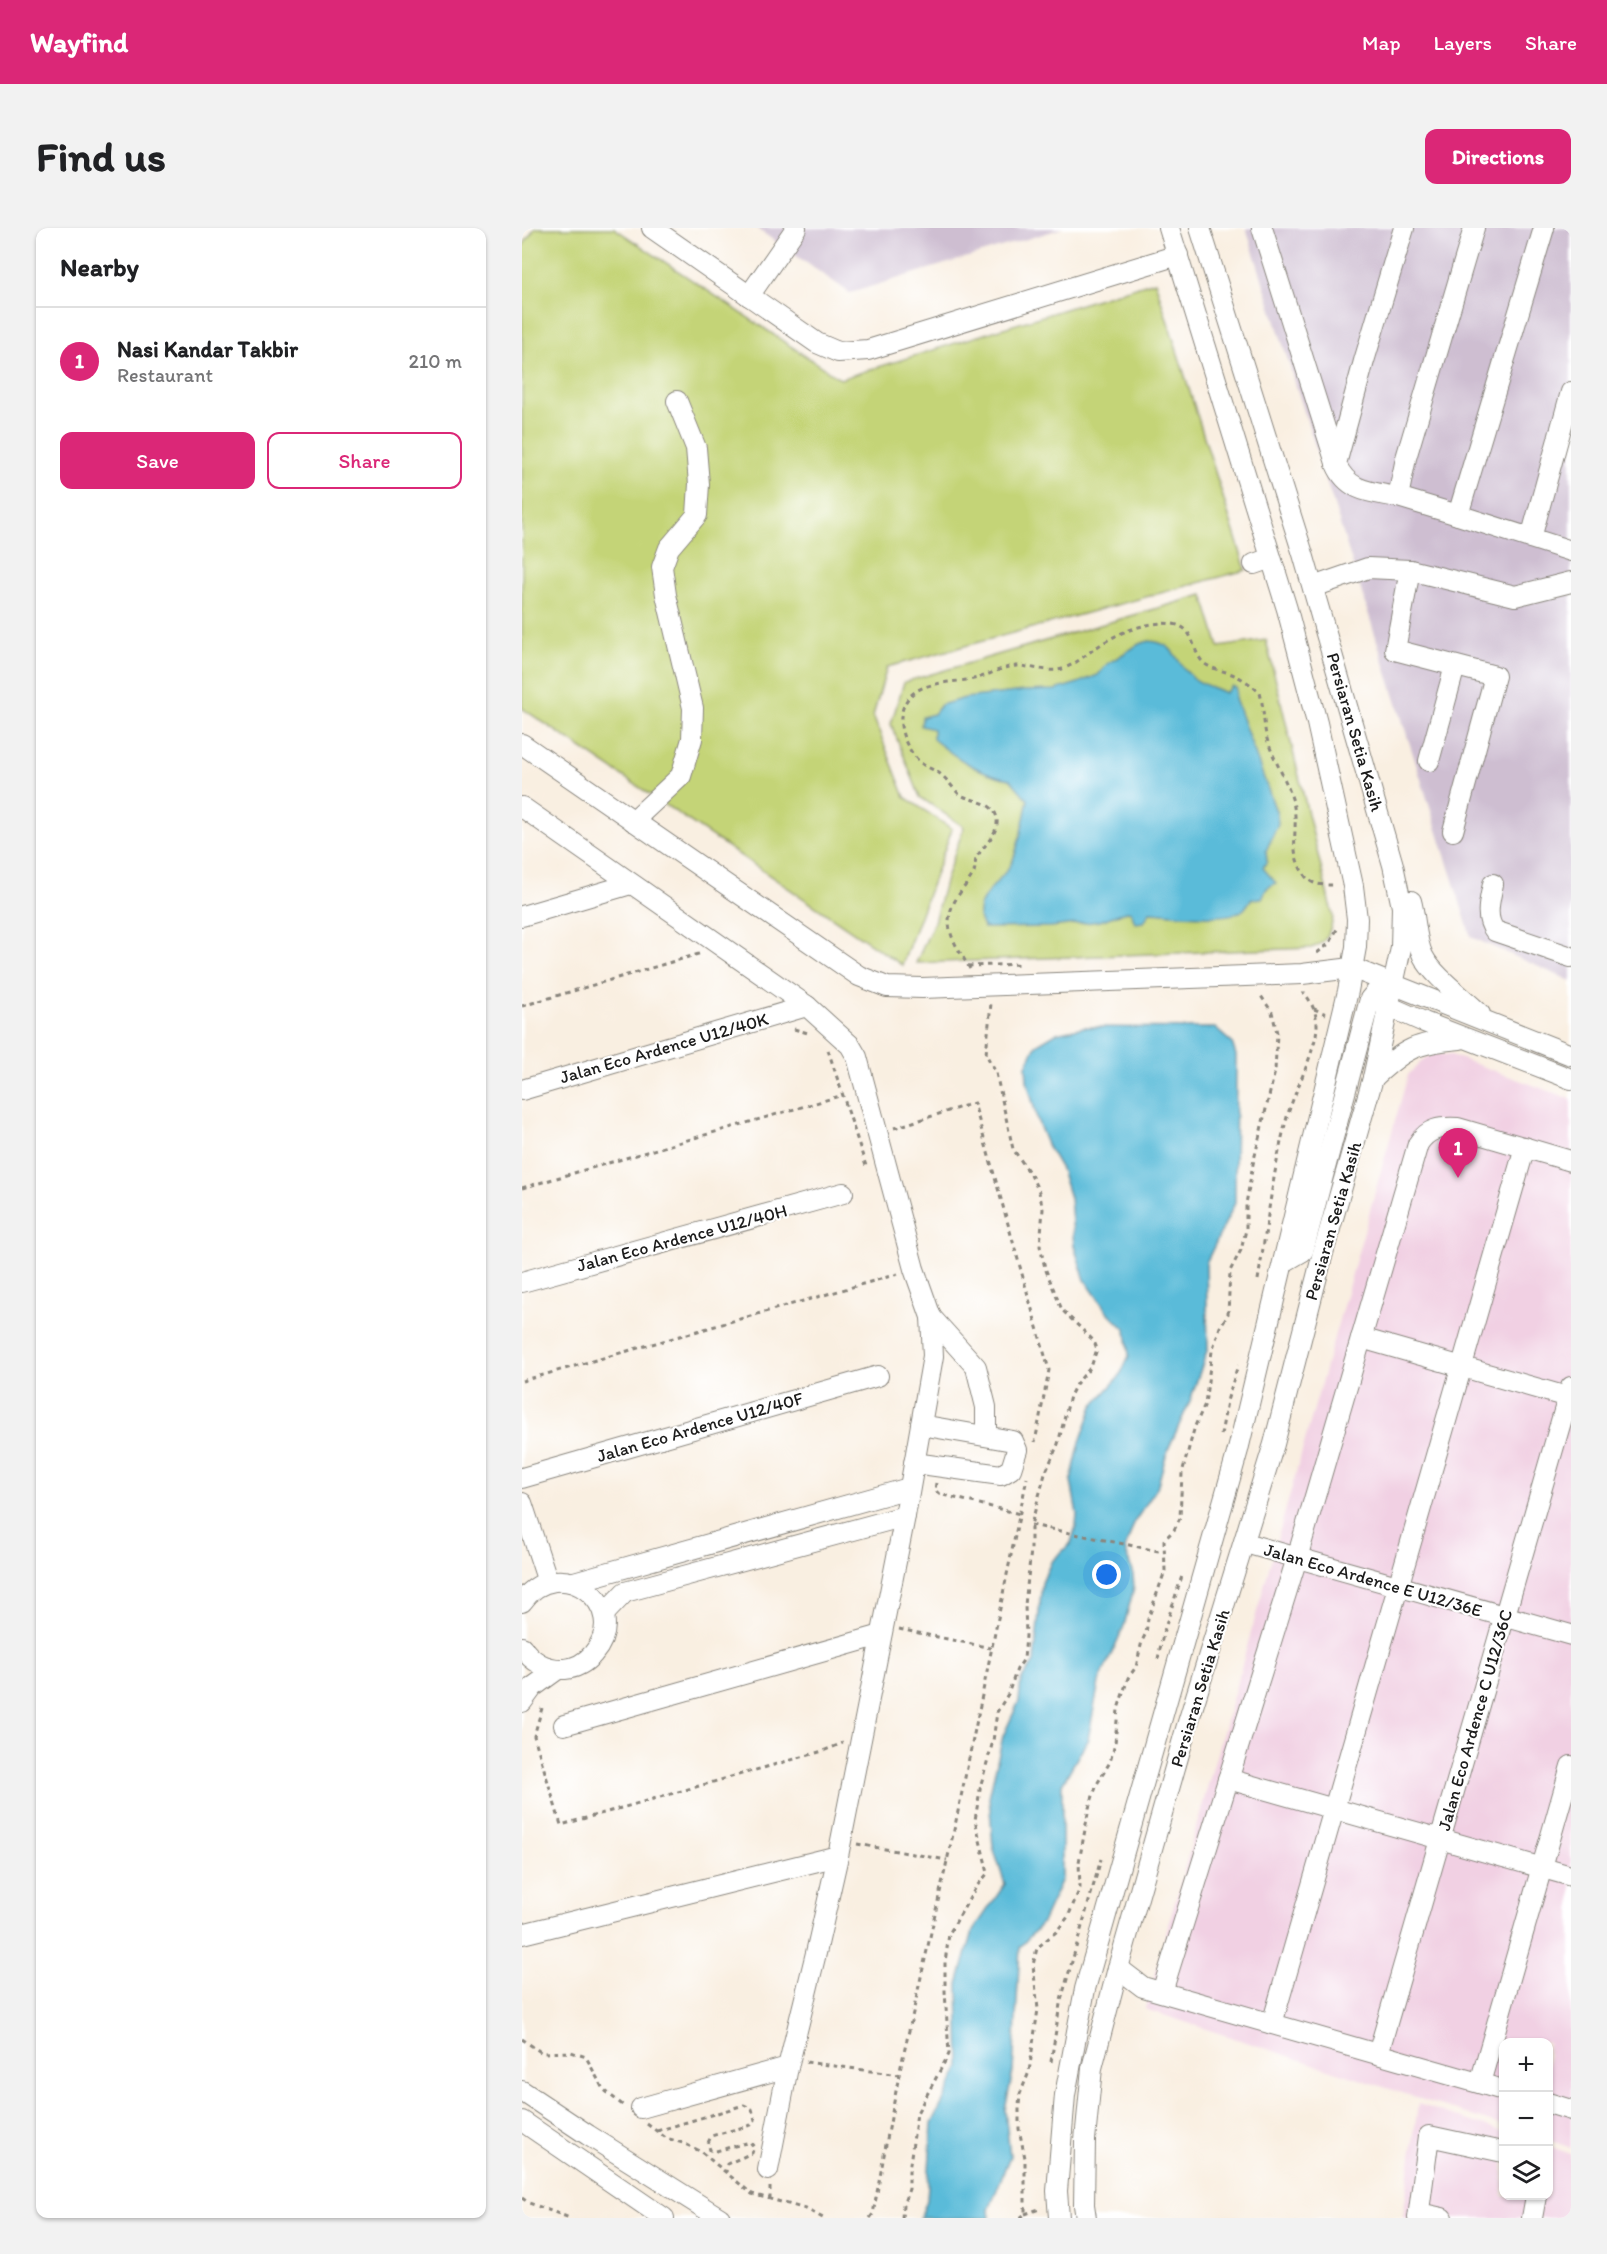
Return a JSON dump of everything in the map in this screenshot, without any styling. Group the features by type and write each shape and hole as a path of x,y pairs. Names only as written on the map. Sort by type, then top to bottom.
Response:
{"street":[{"path":"652,228 817,343 838,352 868,350 1178,255"},
{"path":"749,296 796,228"},
{"name":"Persiaran Setia Kasih","path":"1059,2218 1057,2192 1065,2095 1084,1989 1238,1449 1348,991 1356,947 1357,919 1353,886 1317,723 1263,561 1169,228"},
{"name":"Persiaran Setia Kasih","path":"1086,2218 1084,2205 1085,2140 1092,2068 1186,1729 1274,1444 1323,1253 1373,1078 1401,948 1402,907 1399,887 1312,587 1200,228"},
{"path":"1262,228 1336,464 1341,475 1349,484 1367,491 1398,497 1458,515 1571,551"},
{"path":"1336,464 1404,228"},
{"path":"1398,497 1406,458 1474,228"},
{"path":"1458,515 1544,228"},
{"path":"1530,538 1571,392"},
{"path":"633,821 681,776 692,739 693,708 666,595 662,567 669,548 697,515 699,495 696,448 677,401"},
{"path":"1312,587 1368,568 1410,570 1515,596 1571,582"},
{"path":"1410,570 1395,650 1495,676 1453,831"},
{"path":"1429,761 1455,666"},
{"path":"522,744 859,976 886,987 979,986 1309,974 1352,968 1571,1055"},
{"path":"522,807 807,1006 850,1045 857,1057 914,1269 931,1317 933,1356 905,1516 839,1848 816,1953 788,2063 768,2170"},
{"path":"522,916 631,884"},
{"path":"1493,884 1488,913 1490,925 1495,931 1571,957"},
{"path":"1399,887 1411,902 1424,958 1434,971 1490,1023"},
{"path":"1309,974 1571,1079"},
{"path":"1284,1262 1303,1251 1370,999 1376,992 1393,984"},
{"name":"Jalan Eco Ardence U12/40K","path":"522,1090 807,1006"},
{"path":"1373,1078 1389,1062 1414,1046 1427,1042 1465,1038"},
{"path":"1162,1992 1297,1558 1418,1144 1422,1137 1434,1129 1458,1128 1571,1161"},
{"path":"1272,2024 1525,1147"},
{"name":"Jalan Eco Ardence U12/40H","path":"522,1282 843,1194"},
{"path":"931,1317 976,1367 986,1407 986,1436"},
{"path":"1361,1338 1461,1367 1570,1394"},
{"name":"Jalan Eco Ardence U12/40F","path":"522,1478 878,1376"},
{"name":"Jalan Eco Ardence C U12/36C","path":"1378,2054 1570,1394"},
{"path":"914,1463 1000,1475 1011,1469 1017,1450 1013,1441 921,1425"},
{"path":"574,1582 909,1488"},
{"path":"522,1503 548,1582"},
{"path":"604,1614 625,1592 905,1516"},
{"name":"Jalan Eco Ardence E U12/36E","path":"1245,1544 1571,1635"},
{"path":"522,1602 531,1592 548,1582 562,1580 574,1582 593,1595 604,1614 603,1638 590,1658 570,1668 558,1669 536,1662 522,1647"},
{"path":"564,1725 882,1630"},
{"path":"527,1695 558,1669"},
{"path":"1480,2083 1571,1766"},
{"path":"1228,1779 1571,1876"},
{"path":"522,1934 839,1848"},
{"path":"1118,1968 1134,1982 1162,1992 1499,2089"},
{"path":"638,2113 788,2063"},
{"path":"522,2091 720,2218"},
{"path":"1553,2105 1571,2110"},
{"path":"522,2121 664,2218"},
{"path":"1442,2218 1418,2215 1429,2136 1499,2151"},
{"path":"1532,2218 1535,2200"}],"path":[{"path":"902,2218 903,2205 909,2189 909,2171 917,2113 949,2054 945,1981 949,1934 963,1907 988,1873 975,1820 981,1784 993,1741 997,1712 1024,1659 1025,1605 1031,1550 1031,1525 1045,1474 1058,1444 1070,1396 1076,1384 1091,1367 1097,1349 1094,1341 1062,1310 1053,1291 1040,1246 1042,1209 1039,1192 1031,1175 1013,1149 996,1073 986,1054 991,1002 952,941 950,914 953,904 974,872 977,857 992,837 997,826 996,815 982,802 960,794 938,772 920,763 905,740 901,729 901,717 907,700 915,693 940,682 968,680 1015,666 1059,670 1074,664 1100,645 1123,633 1159,624 1181,625 1189,632 1198,657 1206,665 1241,678 1260,693 1266,736 1277,766 1286,781 1296,817 1294,856 1308,880 1320,885 1353,886"},
{"path":"1332,885 1334,894"},
{"path":"1258,1281 1273,1183 1288,1116 1317,1025 1314,1009 1302,990 1309,974 1302,955 1318,953 1330,943 1339,926"},
{"path":"522,1006 722,947"},
{"path":"1025,2214 1025,2158 1019,2106 1020,2094 1029,2072 1038,2009 1033,1965 1037,1948 1056,1932 1068,1917 1080,1888 1079,1862 1089,1808 1097,1784 1110,1762 1115,1744 1118,1709 1128,1678 1136,1667 1148,1619 1165,1571 1164,1540 1174,1530 1180,1518 1182,1473 1195,1426 1205,1404 1212,1351 1228,1314 1230,1271 1241,1250 1246,1230 1246,1204 1253,1164 1275,1071 1277,1050 1272,1012 1257,990 1266,990"},
{"path":"785,1013 791,1028 816,1035"},
{"path":"826,1044 868,1173"},
{"path":"522,1188 844,1095"},
{"path":"878,1133 974,1103 1049,1370 1034,1448"},
{"path":"522,1381 914,1269"},
{"path":"1220,1444 1227,1401 1240,1359"},
{"path":"938,1466 934,1490 939,1494 1020,1514"},
{"path":"870,2218 873,2214 899,2075 1029,1470"},
{"path":"1031,1525 1163,1552"},
{"path":"1158,1661 1163,1634 1183,1571"},
{"path":"882,1630 991,1648"},
{"path":"527,1695 544,1700 534,1736 561,1825 824,1751 848,1740"},
{"path":"839,1848 947,1860"},
{"path":"1050,2067 1060,2004 1102,1856"},
{"path":"522,2039 542,2053 571,2052 586,2057 603,2089 638,2113 666,2138 700,2151 752,2194 806,2209 823,2218"},
{"path":"788,2063 899,2075"},
{"path":"657,2131 744,2105 752,2109 755,2120 750,2126 711,2136 708,2143 710,2150 716,2151 750,2142 754,2147 752,2153 727,2164 726,2172"},
{"path":"522,2198 529,2203 570,2218"},
{"path":"1020,2218 1044,2208 1045,2218"}],"shaded area":[{"path":"756,228 1063,228 850,293"},
{"path":"1246,228 1571,228 1571,981 1471,937"},
{"path":"1434,1054 1451,1055 1571,1099 1571,2148 1553,2141 1553,2038 1499,2038 1499,2125 1145,2009 1408,1075 1424,1059"},
{"path":"1418,2104 1499,2131 1499,2200 1553,2200 1553,2147 1571,2154 1571,2218 1403,2218"}],"green space":[{"path":"535,228 614,228 840,379 1155,281 1246,570 887,667 873,716 905,797 952,829 902,965 522,708 522,247"},
{"path":"1203,595 1219,647 1266,640 1333,917 1329,933 1324,940 1311,948 916,963 934,922 946,878 964,827 920,797 891,724 904,682"}],"water":[{"path":"1149,641 1158,642 1170,649 1185,670 1199,682 1225,693 1232,686 1236,688 1235,699 1277,814 1278,824 1266,851 1267,861 1263,868 1276,883 1267,888 1262,898 1252,899 1243,910 1225,916 1150,912 1144,922 1135,923 1131,912 1127,911 1100,921 1051,927 984,928 979,918 982,900 1013,860 1028,800 1010,779 979,769 960,759 933,739 933,729 921,726 922,717 934,714 941,705 965,698 1055,690 1078,683 1098,675 1107,664 1139,644"},
{"path":"1084,1027 1215,1028 1232,1043 1236,1055 1235,1203 1206,1263 1208,1348 1190,1401 1167,1452 1157,1488 1135,1521 1125,1549 1133,1574 1134,1587 1124,1626 1099,1682 1088,1739 1062,1784 1062,1879 1042,1923 1020,1947 1013,2071 1005,2110 1010,2156 989,2210 990,2218 920,2218 927,2200 932,2124 960,2067 958,1984 973,1931 1005,1884 993,1847 989,1797 1003,1736 1019,1701 1021,1680 1034,1662 1042,1583 1051,1562 1071,1543 1076,1526 1077,1514 1071,1481 1080,1442 1093,1406 1119,1377 1129,1356 1126,1330 1106,1310 1085,1280 1074,1246 1070,1198 1061,1169 1048,1147 1038,1122 1027,1081 1026,1066 1036,1045 1056,1033"}],"place":[{"name":"Nasi Kandar Takbir","path":"1458,1178"}]}
